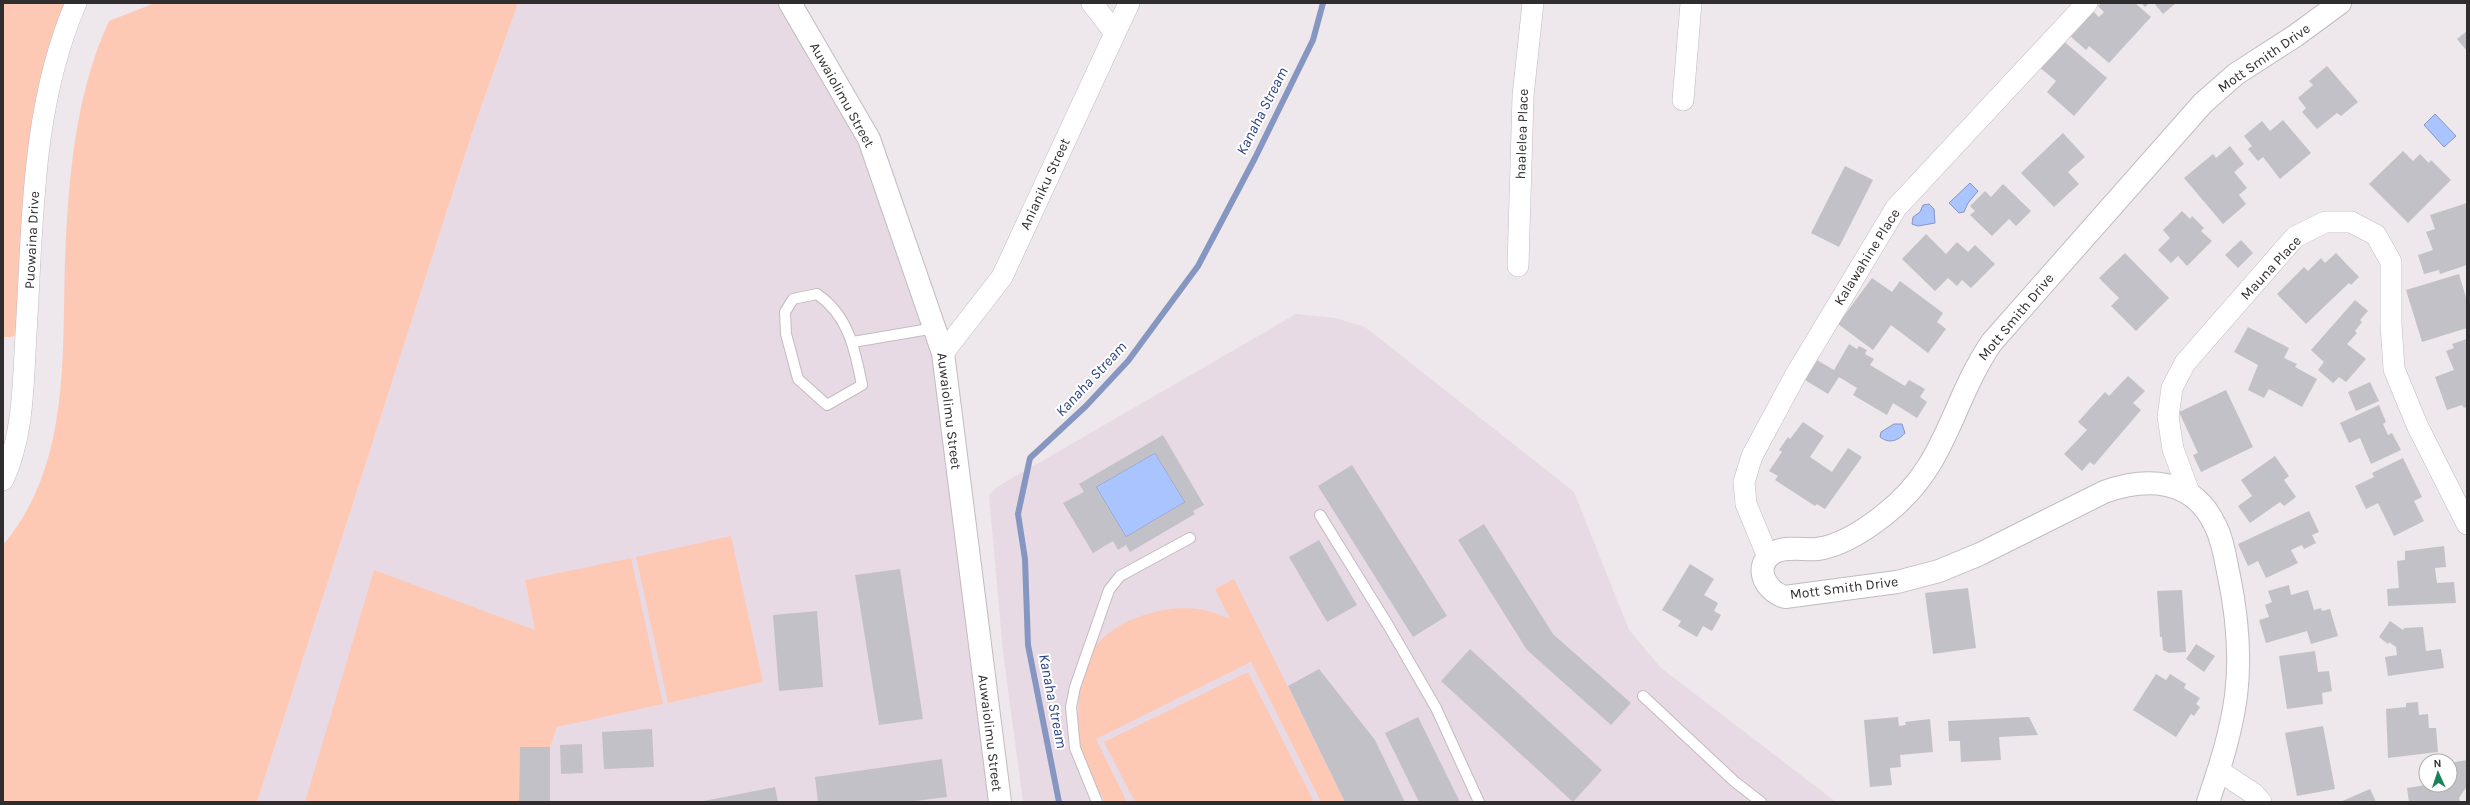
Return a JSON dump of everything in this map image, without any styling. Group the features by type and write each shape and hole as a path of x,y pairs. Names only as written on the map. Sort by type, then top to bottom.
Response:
{"street":[{"name":"Puowaina Drive","path":"3,480 18,432 35,181 44,116 52,71 62,36 76,3"},
{"name":"Auwaiolimu Street","path":"790,3 868,139 944,353 1000,802"},
{"path":"1092,3 1115,33"},
{"name":"Anianiku Street","path":"944,353 1002,277 1129,3"},
{"name":"haalelea Place","path":"1518,266 1523,96 1533,3"},
{"path":"1683,100 1691,3"},
{"name":"Kalawahine Place","path":"1768,557 1746,504 1744,482 1752,456 1795,376 1896,208 2087,3"},
{"name":"Mott Smith Drive","path":"2208,802 2230,728 2236,694 2238,661 2235,613 2219,533 2208,512 2190,495 2164,483 2149,482 2120,486 2104,492 1960,563 1897,582 1784,596 1777,595 1766,585 1762,570 1768,557 1781,550 1818,549 1839,543 1867,527 1902,500 1925,472 1940,450 1974,369 1992,342 2188,119 2236,74 2295,36 2340,3"},
{"name":"Mauna Place","path":"2190,495 2173,449 2168,417 2172,388 2185,363 2295,238 2325,222 2352,222 2376,235 2391,262 2391,324 2394,369 2417,425 2467,524"},
{"path":"2218,770 2254,794 2261,802"}],"lane":[{"path":"817,294 831,304 854,342 862,385 826,405 798,379 786,334 785,312 793,299 817,294"},
{"path":"854,342 935,328"},
{"path":"1320,515 1388,625 1436,708 1479,802"},
{"path":"1097,802 1075,748 1072,707 1075,687 1109,590 1120,576 1190,538"},
{"path":"1643,696 1735,782 1761,802"}],"shaded area":[{"path":"3,3 75,3 64,26 24,330 12,337 3,337"},
{"path":"155,3 518,3 473,130 257,802 3,802 3,545 25,514 41,481 51,446 58,410 62,373 66,232 75,139 88,78 97,49 109,21"},
{"path":"518,3 790,3 869,139 943,353 994,802 257,802 473,130"},
{"path":"1296,314 1336,318 1365,327 1574,492 1629,630 1661,668 1836,802 1023,802 1003,652 989,495 997,487"},
{"path":"731,536 763,682 668,703 636,557"},
{"path":"631,558 663,704 557,727 550,747 520,747 519,802 305,802 374,570 535,630 525,580"},
{"path":"1234,579 1345,802 1321,802 1251,662 1096,739 1127,802 1105,802 1086,768 1080,744 1078,714 1079,698 1085,667 1090,654 1102,639 1120,625 1141,616 1159,611 1179,608 1199,609 1230,619 1215,589"},
{"path":"1248,672 1314,802 1135,802 1104,742"}],"water":[{"path":"2435,114 2456,136 2444,147 2424,125"},
{"path":"1970,183 1978,191 1968,203 1964,212 1959,213 1949,203"},
{"path":"1929,204 1934,209 1935,223 1918,226 1912,224 1913,217 1920,212 1923,205"},
{"path":"1894,424 1902,424 1905,433 1902,436 1893,441 1880,437 1881,432"},
{"path":"1155,453 1185,502 1126,537 1096,487"}],"building":[{"path":"2101,3 2135,3 2151,17 2109,63 2089,46 2086,50 2070,36 2093,11 2099,17 2104,12 2098,6"},
{"path":"2141,3 2149,3 2145,7"},
{"path":"2154,3 2176,3 2163,14"},
{"path":"2467,31 2467,51 2457,39"},
{"path":"2061,39 2107,78 2074,116 2047,92 2056,81 2038,66"},
{"path":"2327,66 2358,102 2341,116 2337,113 2317,129 2302,112 2306,108 2298,98 2313,85 2309,81"},
{"path":"2283,120 2311,153 2280,179 2263,157 2258,161 2248,149 2252,146 2244,136 2262,121 2270,131"},
{"path":"2063,133 2085,157 2068,172 2079,184 2054,207 2021,173"},
{"path":"2230,146 2244,164 2234,172 2247,188 2239,195 2246,204 2223,224 2184,178 2213,154 2216,158"},
{"path":"2403,151 2413,161 2420,154 2429,163 2431,160 2451,180 2408,223 2369,184"},
{"path":"1845,166 1873,180 1839,247 1811,233"},
{"path":"2003,184 2031,211 2016,226 2009,219 1992,236 1970,215 1975,211 1970,206 1985,191 1991,197"},
{"path":"2467,203 2467,265 2440,274 2439,270 2424,274 2418,255 2433,250 2426,232 2435,229 2430,215"},
{"path":"2182,211 2190,219 2192,216 2204,228 2201,231 2212,241 2187,266 2178,256 2171,263 2158,250 2170,238 2163,230"},
{"path":"1926,234 1946,254 1957,242 1968,252 1975,245 1995,264 1971,288 1962,280 1957,286 1948,278 1935,291 1902,259"},
{"path":"2241,240 2253,253 2238,268 2225,255"},
{"path":"2125,253 2169,298 2136,331 2111,306 2119,298 2099,278"},
{"path":"2336,253 2359,277 2351,285 2349,283 2306,324 2277,294 2304,267 2308,271 2321,258 2325,263"},
{"path":"2459,274 2467,301 2467,328 2422,342 2406,290"},
{"path":"1872,278 1892,292 1900,281 1943,313 1937,322 1946,329 1928,353 1891,325 1873,350 1838,324"},
{"path":"2355,300 2368,311 2360,320 2362,322 2355,331 2357,333 2347,344 2366,359 2346,382 2339,377 2333,383 2318,370 2324,362 2311,350"},
{"path":"2248,327 2289,348 2284,358 2297,364 2295,367 2317,379 2302,407 2269,389 2264,398 2248,390 2258,365 2234,352"},
{"path":"2467,339 2467,407 2464,408 2462,405 2447,410 2435,377 2454,370 2446,351 2454,348 2452,344"},
{"path":"1849,344 1857,349 1859,346 1867,350 1865,354 1874,359 1870,365 1905,386 1909,380 1925,389 1920,397 1927,402 1917,418 1893,403 1887,415 1853,395 1857,388 1839,377 1828,394 1805,380 1817,360 1834,370"},
{"path":"2128,376 2145,391 2133,403 2141,410 2094,465 2090,462 2082,471 2064,454 2087,430 2078,422 2105,392 2109,396"},
{"path":"2370,382 2379,401 2356,411 2348,392"},
{"path":"2226,390 2253,447 2201,472 2193,455 2198,453 2179,412"},
{"path":"2379,405 2386,422 2383,424 2388,435 2392,433 2401,450 2371,464 2360,438 2349,443 2340,423"},
{"path":"1803,422 1824,436 1810,457 1832,472 1848,448 1862,457 1825,509 1817,504 1815,506 1775,480 1778,476 1769,471 1782,452 1779,450 1788,437 1790,439"},
{"path":"1163,435 1204,505 1193,511 1195,514 1130,552 1126,545 1118,550 1113,541 1093,553 1063,503 1084,492 1079,484","holes":["1155,453 1185,502 1126,537 1096,487"]},
{"path":"2275,456 2289,476 2284,480 2296,497 2284,506 2280,502 2250,523 2238,506 2252,496 2241,480"},
{"path":"2403,458 2422,497 2414,501 2424,521 2394,536 2378,503 2366,509 2355,486 2374,477 2372,473"},
{"path":"1352,465 1447,616 1413,637 1318,486"},
{"path":"2309,511 2319,532 2312,535 2316,543 2304,549 2302,545 2291,550 2298,563 2266,578 2258,561 2248,566 2238,544"},
{"path":"1484,524 1553,634 1631,703 1611,725 1527,650 1458,540"},
{"path":"1319,540 1357,605 1327,622 1289,557"},
{"path":"2444,546 2446,567 2435,568 2437,583 2454,582 2456,603 2388,606 2387,589 2399,588 2397,561 2405,560 2405,551"},
{"path":"1690,564 1714,579 1704,595 1718,603 1714,611 1721,615 1712,631 1703,626 1697,637 1678,626 1681,621 1662,610"},
{"path":"900,569 923,719 879,725 855,575"},
{"path":"2289,585 2291,595 2308,590 2314,610 2321,608 2322,611 2330,609 2338,636 2311,644 2307,631 2266,643 2259,620 2269,617 2265,605 2272,602 2268,591"},
{"path":"1968,588 1976,648 1933,654 1925,593"},
{"path":"2182,590 2186,652 2169,653 2163,650 2162,637 2160,637 2157,591"},
{"path":"817,611 823,687 779,691 773,615"},
{"path":"2390,621 2403,630 2404,628 2423,627 2426,651 2441,649 2444,668 2388,676 2385,657 2397,655 2396,647 2389,642 2388,644 2379,637"},
{"path":"2196,644 2215,656 2204,672 2186,659"},
{"path":"1470,649 1602,770 1573,802 1441,681"},
{"path":"2315,651 2318,672 2329,671 2332,691 2322,693 2323,704 2287,709 2279,656"},
{"path":"1319,669 1375,740 1405,802 1345,802 1288,686"},
{"path":"2156,674 2166,680 2170,674 2186,684 2184,688 2200,698 2196,704 2200,707 2194,716 2191,714 2176,737 2133,710"},
{"path":"2418,702 2419,715 2428,714 2429,728 2436,728 2438,752 2418,753 2418,754 2388,758 2386,709 2406,707 2406,703"},
{"path":"1418,717 1460,802 1419,802 1385,733"},
{"path":"1898,717 1899,726 1906,725 1905,722 1930,719 1933,752 1900,755 1901,767 1890,768 1892,785 1870,787 1864,720"},
{"path":"2029,717 2038,735 1999,737 2001,760 1961,762 1960,741 1949,741 1948,721"},
{"path":"2323,726 2335,789 2297,796 2285,733"},
{"path":"652,729 654,767 604,769 602,732"},
{"path":"582,744 583,773 561,774 560,745"},
{"path":"520,747 550,747 550,802 519,802"},
{"path":"942,759 947,797 907,802 818,802 815,777"},
{"path":"2467,760 2467,786 2459,798 2460,802 2409,802 2407,788 2418,786 2418,793 2458,793 2458,762"},
{"path":"775,787 778,802 704,802 704,801"},
{"path":"2370,789 2376,802 2340,802"}],"waterway":[{"name":"Kanaha Stream","path":"1059,802 1028,645 1025,559 1018,514 1030,458 1086,406 1128,361 1198,266 1255,158 1313,40 1323,3"}]}
